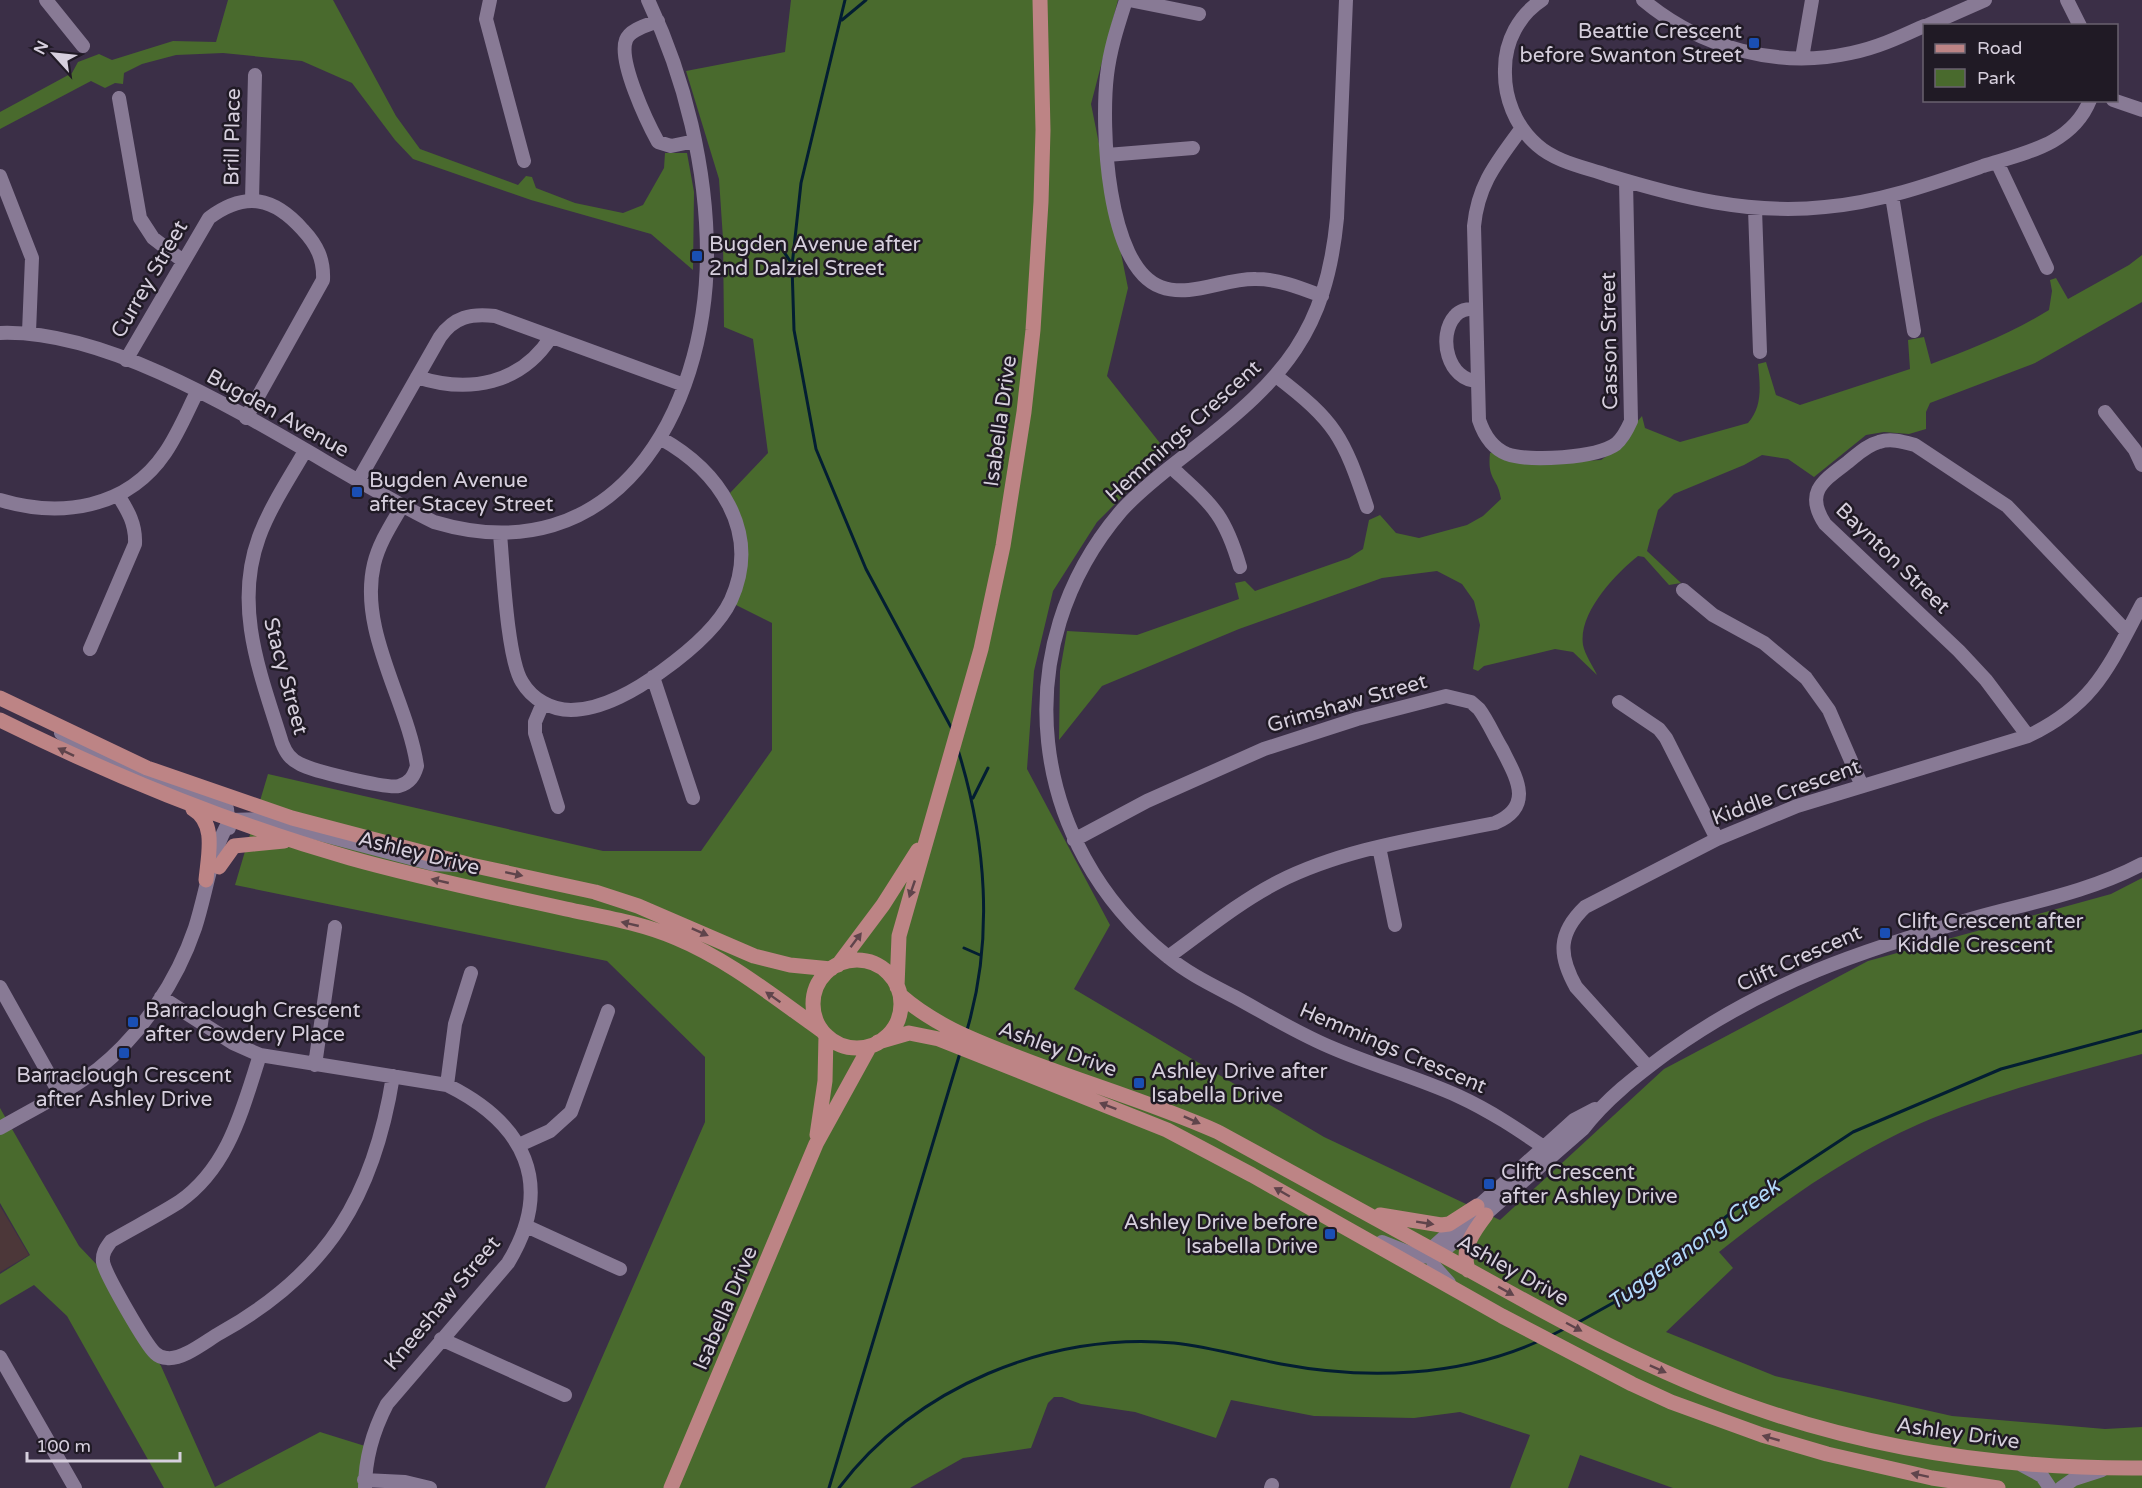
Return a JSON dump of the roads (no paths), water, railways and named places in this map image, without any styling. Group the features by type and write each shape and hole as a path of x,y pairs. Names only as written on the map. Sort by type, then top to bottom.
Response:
{"main road":[{"name":"Isabella Drive","path":"899,991 899,936 926,837 942,791 968,700 993,597 1012,496 1032,342 1039,255 1043,130 1040,0"},
{"name":"Ashley Drive","path":"0,698 41,720 147,768 229,798 292,818 471,865 595,892 638,906 754,956 790,965 834,967"},
{"name":"Ashley Drive","path":"0,720 80,759 177,801 290,841 419,876 636,925 673,936 723,961 824,1033"},
{"path":"177,801 203,815 209,829 205,887"},
{"name":"Isabella Drive","path":"834,967 883,905 926,837"},
{"path":"219,867 234,846 290,841"},
{"path":"852,960 872,962 888,973 899,991 898,1020 886,1037 874,1044 846,1047 824,1033 815,1017 813,999 819,982 834,967 852,960"},
{"name":"Ashley Drive","path":"899,991 941,1033 1167,1130 1516,1324 1671,1402 1762,1435 1862,1463 1998,1488"},
{"name":"Isabella Drive","path":"816,1144 825,1081 824,1033"},
{"name":"Ashley Drive","path":"874,1044 909,1034 941,1033"},
{"name":"Isabella Drive","path":"671,1488 816,1144 874,1044"},
{"name":"Ashley Drive","path":"997,1056 1183,1116 1218,1132 1434,1253 1605,1343 1689,1383 1818,1428 1928,1452 2017,1464 2142,1468"},
{"path":"1368,1214 1441,1225 1449,1224 1481,1210"},
{"path":"1468,1270 1466,1250 1481,1210"}],"street":[{"path":"46,0 83,46"},
{"name":"Bugden Avenue","path":"0,333 29,332 72,340 126,360 197,392 402,506 434,522 460,530 500,534 539,530 586,512 606,499 633,476 660,438 684,385 703,311 706,228 695,141 680,81 648,0"},
{"path":"1199,14 1127,0 1114,36 1107,75 1104,115 1116,215 1128,255 1138,272 1149,281 1175,290 1246,279 1273,280 1322,296"},
{"name":"Hemmings Crescent","path":"1346,0 1337,218 1334,250 1322,296 1309,328 1276,376 1238,413 1170,467 1122,510 1090,554 1074,585 1061,619 1048,679 1050,766 1061,808 1074,840 1092,872 1114,903 1168,957 1205,981 1305,1036 1485,1109 1549,1151"},
{"path":"1542,0 1524,15 1514,32 1505,59 1504,79 1508,99 1521,129 1538,147 1552,156 1626,181 1695,200 1755,208 1825,207 1892,196 1997,162 2061,138 2075,126 2089,102"},
{"path":"1643,0 1668,19 1719,44 1751,53 1803,58 1852,53 1885,44 1923,27"},
{"path":"1803,58 1812,0"},
{"path":"1930,24 1985,0"},
{"path":"2067,0 2079,24"},
{"path":"488,1 486,19 524,161"},
{"path":"658,21 636,30 626,40 625,50 632,80 658,142 671,146 695,141"},
{"name":"Brill Place","path":"252,200 255,75"},
{"path":"120,98 140,218 153,238 183,261"},
{"path":"2118,102 2142,110"},
{"name":"Casson Street","path":"1521,129 1482,187 1476,206 1479,420 1490,443 1508,454 1521,458 1604,451 1625,433 1631,421 1626,181"},
{"path":"1107,155 1193,148"},
{"path":"1997,162 2047,268"},
{"path":"0,176 32,258 29,332"},
{"path":"1892,196 1914,331"},
{"path":"246,418 323,280 323,266 312,239 294,220 272,204 252,200"},
{"name":"Currey Street","path":"126,360 209,218 228,205 252,200"},
{"path":"1755,208 1760,351"},
{"path":"1476,308 1464,310 1454,316 1447,344 1455,372 1465,380 1478,381"},
{"path":"358,481 447,326 465,316 495,316 684,385"},
{"path":"417,377 458,386 497,381 529,364 551,337"},
{"path":"1276,376 1310,402 1332,424 1347,450 1367,507"},
{"path":"0,500 38,509 61,510 91,505 118,495 148,473 164,455 197,392"},
{"path":"2105,412 2134,450 2142,465"},
{"path":"500,534 516,671 527,689 543,703 563,710 583,710 616,698 654,677 702,637 726,609 738,581 741,560 737,527 717,484 692,457 660,438"},
{"name":"Baynton Street","path":"2028,736 1986,680 1959,651 1825,524 1816,508 1815,496 1822,482 1866,447 1878,442 1900,441 1915,445 2007,506 2127,632"},
{"name":"Stacy Street","path":"305,451 259,535 252,561 248,614 252,642 282,743 289,756 307,767 388,787 406,784 413,778 417,766 375,627 371,584 381,544 402,506"},
{"path":"1170,467 1219,513 1231,536 1240,567"},
{"path":"90,649 135,544 132,519 118,495"},
{"path":"1683,590 1713,615 1772,649 1806,678 1829,710 1862,786"},
{"name":"Kiddle Crescent","path":"1648,1067 1576,987 1564,958 1565,936 1575,917 1585,907 1717,839 1797,806 2028,736 2066,715 2091,693 2105,673 2142,604"},
{"path":"654,677 693,798"},
{"name":"Grimshaw Street","path":"1074,840 1205,773 1295,738 1446,696 1471,702 1485,717 1520,790 1517,806 1510,815 1495,822 1335,858 1278,882 1243,902 1168,957"},
{"path":"1619,702 1659,729 1717,839"},
{"path":"543,703 535,722 535,733 558,807"},
{"path":"41,720 86,749 227,808 230,820 228,839 213,882 205,887"},
{"path":"230,820 263,819 433,864 471,865"},
{"path":"0,1128 60,1094 98,1069 147,1018 162,997 180,964 220,836 230,820"},
{"path":"1379,847 1395,925"},
{"name":"Clift Crescent","path":"1434,1253 1549,1151 1583,1129 1600,1107 1648,1067 1694,1034 1743,1004 1820,967 1895,941 2097,884 2142,864"},
{"path":"315,1065 335,927"},
{"path":"447,1084 455,1024 471,973"},
{"path":"0,987 60,1094"},
{"name":"Kneeshaw Street","path":"162,997 232,1042 260,1055 447,1084 474,1098 494,1113 519,1145 529,1176 531,1197 526,1226 508,1263 387,1404 375,1427 368,1453 365,1484"},
{"path":"519,1145 550,1131 571,1112 608,1011"},
{"path":"260,1055 238,1123 215,1167 179,1202 111,1241 104,1252 106,1270 149,1347 162,1357 175,1358 237,1324 291,1284 323,1251 354,1205 370,1172 386,1118 393,1076"},
{"path":"526,1226 620,1269"},
{"path":"1342,1227 1420,1257 1434,1253 1438,1272 1461,1294"},
{"path":"441,1339 565,1395"},
{"path":"0,1356 75,1488"},
{"path":"2017,1464 2030,1467 2042,1476 2050,1488"},
{"path":"2061,1488 2084,1475 2115,1468"},
{"path":"365,1484 405,1482 430,1488"}],"waterway":[{"path":"845,0 801,183 792,266 794,330 816,449 866,569 952,729"},
{"path":"842,20 866,0"},
{"path":"778,243 792,264"},
{"path":"958,750 975,819 983,889 981,960 976,995 967,1030"},
{"path":"973,798 988,768"},
{"path":"964,948 980,955"},
{"name":"Tuggeranong Creek","path":"1577,1323 1638,1289 1733,1211 1853,1132 2001,1069 2142,1031"},
{"path":"829,1488 960,1053"},
{"name":"Tuggeranong Creek","path":"1550,1336 1566,1328"},
{"name":"Tuggeranong Creek","path":"839,1488 870,1453 905,1421 945,1395 988,1374 1033,1357 1080,1347 1127,1342 1174,1343 1313,1369 1379,1373 1412,1372 1477,1362 1539,1341"}],"place":[{"name":"Beattie Crescent before Swanton Street","path":"1754,43"},
{"name":"Bugden Avenue after 2nd Dalziel Street","path":"697,256"},
{"name":"Bugden Avenue after Stacey Street","path":"357,492"},
{"name":"Clift Crescent after Kiddle Crescent","path":"1885,933"},
{"name":"Barraclough Crescent after Cowdery Place","path":"133,1022"},
{"name":"Barraclough Crescent after Ashley Drive","path":"124,1053"},
{"name":"Ashley Drive after Isabella Drive","path":"1139,1083"},
{"name":"Clift Crescent after Ashley Drive","path":"1489,1184"},
{"name":"Ashley Drive before Isabella Drive","path":"1330,1234"}]}
